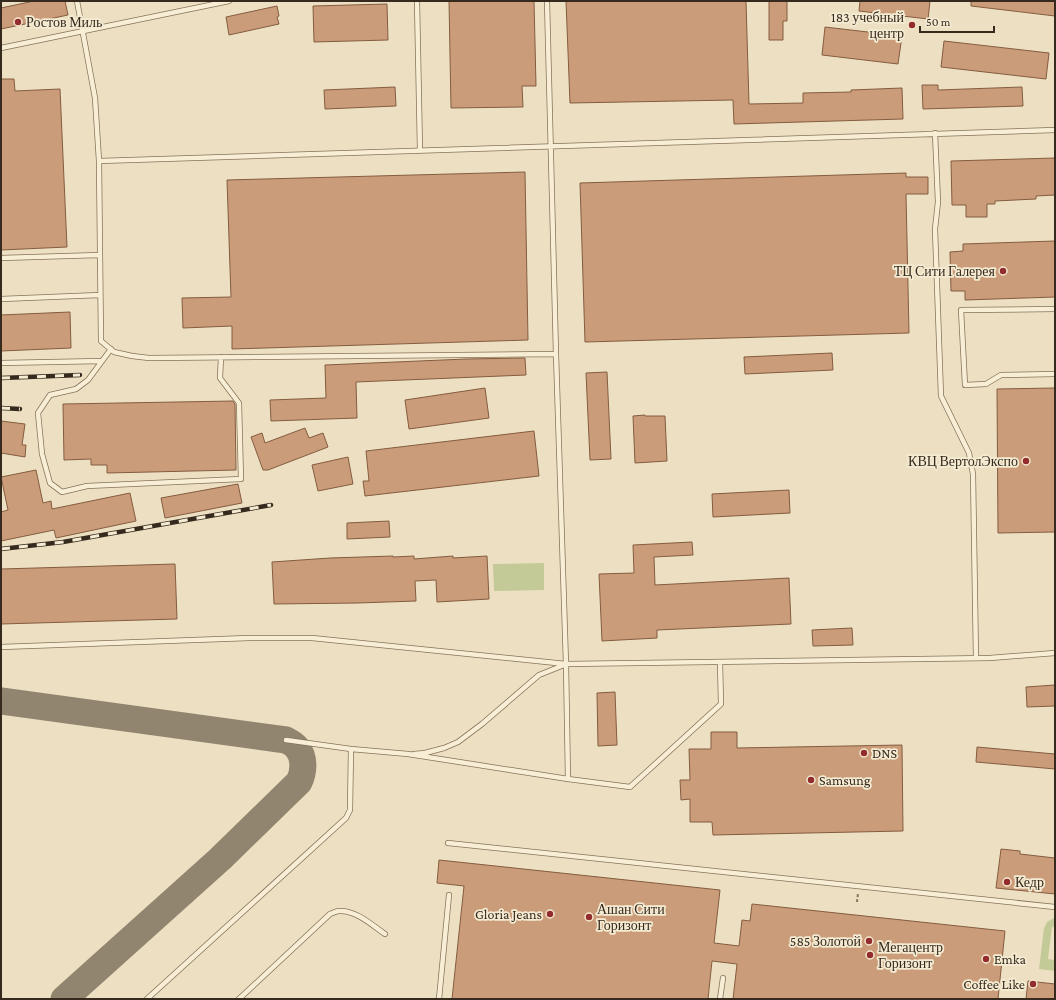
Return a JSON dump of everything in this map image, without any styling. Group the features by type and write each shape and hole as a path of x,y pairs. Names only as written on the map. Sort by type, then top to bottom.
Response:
{"lane":[{"path":"77,1 95,98 99,161 101,341 111,350 132,356 149,358 556,354"},
{"path":"1,48 229,1"},
{"path":"417,1 420,151"},
{"path":"547,1 568,779"},
{"path":"99,161 1055,130"},
{"path":"935,134 938,202 936,229 941,396 969,453 973,474 976,658"},
{"path":"1,258 100,255"},
{"path":"1,299 100,295"},
{"path":"1055,309 961,310 965,385 986,384 1001,375 1055,374"},
{"path":"111,350 88,380 76,389 50,395 38,413 42,454 50,483 62,492 87,486 241,479 239,403 220,378 221,357"},
{"path":"1,363 102,361"},
{"path":"1,647 249,638 312,638 566,664 976,658 1055,653"},
{"path":"286,740 351,749 408,754 568,779 630,787 721,704 720,662"},
{"path":"408,754 444,748 458,742 482,724 539,674 566,664"},
{"path":"147,999 346,818 350,810 351,749"},
{"path":"448,843 1055,906"},
{"path":"439,999 449,895"},
{"path":"239,999 330,914 338,911 359,916 385,934"},
{"path":"720,999 722,978"}],"green space":[{"path":"544,563 544,590 494,591 493,564"},
{"path":"1054,918 1055,927 1052,927 1048,959 1055,960 1055,971 1039,969 1044,928 1047,922"}],"building":[{"name":"Ростов Миль","path":"34,1 65,1 68,15 1,29 1,8"},
{"path":"449,1 534,1 536,86 522,86 523,107 451,108"},
{"path":"566,1 746,1 749,104 803,103 803,93 851,92 851,90 902,88 903,119 734,124 733,100 570,103"},
{"path":"769,1 787,1 787,21 783,21 783,40 769,40"},
{"path":"860,1 930,1 928,19 859,11"},
{"path":"971,1 1055,1 1055,16 971,6"},
{"path":"387,4 388,40 314,42 313,6"},
{"path":"277,6 279,16 277,17 279,24 229,35 226,17"},
{"path":"825,27 902,36 898,64 822,55"},
{"path":"944,41 1049,53 1046,79 941,67"},
{"path":"1,79 14,79 15,91 60,89 67,247 1,250"},
{"path":"922,85 938,85 938,90 1022,87 1023,106 923,109"},
{"path":"395,87 396,106 325,109 324,90"},
{"path":"1055,158 1055,195 1036,196 1036,199 995,201 995,204 987,204 987,217 966,217 966,205 952,205 951,161"},
{"path":"525,172 528,340 232,349 232,326 183,328 182,298 231,297 227,180"},
{"path":"906,173 906,177 928,177 928,194 906,194 909,333 585,342 580,183"},
{"name":"ТЦ Сити Галерея","path":"1055,241 1055,297 965,300 965,291 951,291 950,252 963,251 963,244"},
{"path":"70,312 71,348 1,351 1,315"},
{"path":"832,353 833,370 745,374 744,357"},
{"path":"525,358 526,375 356,382 357,418 271,421 270,400 326,398 325,365"},
{"path":"607,372 611,459 590,460 586,373"},
{"path":"485,388 489,418 409,429 405,400"},
{"name":"КВЦ ВертолЭкспо","path":"1055,388 1055,532 998,533 997,389"},
{"path":"233,401 235,404 236,470 107,473 107,465 91,465 91,459 64,460 63,404"},
{"path":"633,416 665,416 667,461 635,463"},
{"path":"1,421 25,424 22,445 26,445 25,457 1,453"},
{"path":"305,428 309,438 323,433 328,447 268,470 263,470 251,437 262,433 265,443"},
{"path":"534,431 539,476 365,496 363,481 369,481 366,451"},
{"path":"348,457 353,484 318,491 312,465"},
{"path":"36,470 43,503 51,501 52,509 130,493 136,521 56,538 54,530 1,541 1,512 8,510 1,477"},
{"path":"238,484 242,503 165,518 161,498"},
{"path":"789,490 790,513 713,517 712,494"},
{"path":"389,521 390,537 347,539 347,523"},
{"path":"692,542 693,555 654,557 655,585 789,578 791,624 657,630 657,638 602,641 599,574 634,573 633,545"},
{"path":"414,556 414,559 453,556 453,558 487,556 489,599 437,602 436,580 415,581 416,601 274,604 272,562"},
{"path":"175,564 177,619 1,624 1,569"},
{"path":"852,628 853,645 813,646 812,630"},
{"path":"1055,685 1055,706 1027,707 1026,687"},
{"path":"615,692 617,745 598,746 597,693"},
{"path":"711,732 737,732 737,748 902,745 903,831 713,835 712,822 690,822 690,799 681,800 680,780 690,780 689,749 711,749"},
{"path":"977,747 1055,754 1055,769 976,762"},
{"path":"1001,849 1020,851 1020,854 1055,858 1055,894 996,888"},
{"path":"439,860 720,890 714,943 739,946 742,920 750,921 752,904 1005,931 998,999 733,999 737,964 712,961 708,999 452,999 464,886 437,883"},
{"path":"1028,981 1055,984 1055,999 1026,999"}],"taxiway":[{"path":"1,701 286,740 297,748 300,752 302,760 303,769 299,782 220,859 64,999"}],"railway":[{"path":"1,378 80,375"},
{"path":"1,408 20,409"},
{"path":"1,549 63,542 271,505"}],"place":[{"name":"Ростов Миль","path":"18,22"},
{"name":"183 учебный центр","path":"912,25"},
{"name":"ТЦ Сити Галерея","path":"1003,271"},
{"name":"КВЦ ВертолЭкспо","path":"1026,461"},
{"name":"DNS","path":"864,753"},
{"name":"Samsung","path":"811,780"},
{"name":"Кедр","path":"1007,882"},
{"name":"Gloria Jeans","path":"550,914"},
{"name":"Ашан Сити Горизонт","path":"589,917"},
{"name":"585 Золотой","path":"869,941"},
{"name":"Мегацентр Горизонт","path":"870,955"},
{"name":"Emka","path":"986,959"},
{"name":"Coffee Like","path":"1033,984"}]}
